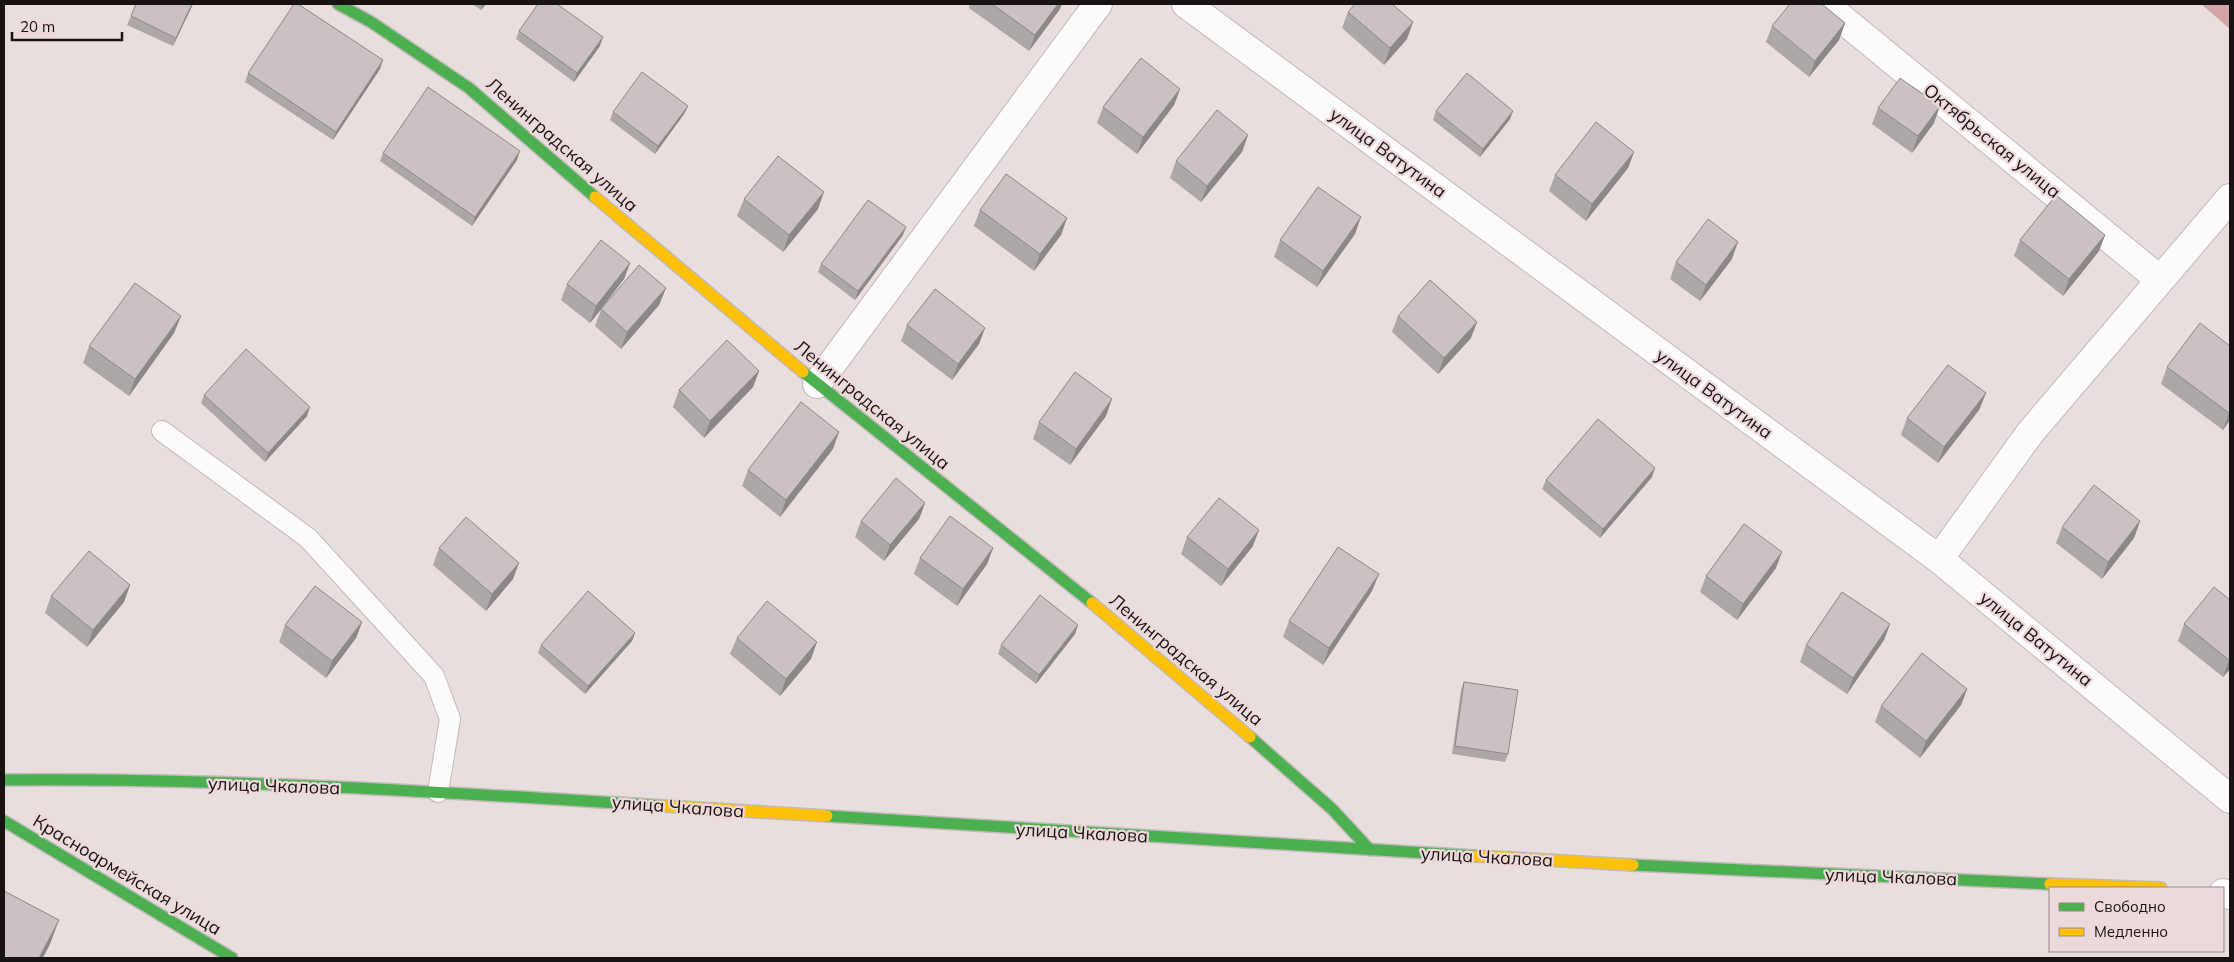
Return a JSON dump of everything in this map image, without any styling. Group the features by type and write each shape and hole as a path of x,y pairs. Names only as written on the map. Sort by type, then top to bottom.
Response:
{"street":[{"name":"Ленинградская улица","path":"338,4 371,22 469,88 644,239 817,384 1094,606 1234,723 1332,809 1370,850"},
{"path":"817,384 1098,4"},
{"name":"улица Ватутина","path":"1186,4 1939,560 2230,799"},
{"name":"Октябрьская улица","path":"1824,4 2159,279"},
{"path":"1939,560 2030,433 2159,279 2230,198"},
{"name":"улица Чкалова","path":"4,780 105,779 438,792 1735,871 2136,887"},
{"name":"Красноармейская улица","path":"4,821 232,958"}],"lane":[{"path":"162,431 308,538 434,676 450,719 438,792"}],"shaded area":[{"path":"2201,4 2230,4 2230,29"}],"building":[{"path":"136,4 192,4 176,38 131,16"},
{"path":"294,4 298,4 383,60 336,132 248,73"},
{"path":"538,4 557,4 603,37 577,73 519,31"},
{"path":"992,4 1058,4 1035,35"},
{"path":"1355,4 1392,4 1413,22 1390,48 1348,12"},
{"path":"1790,4 1822,4 1845,23 1815,61 1772,26"},
{"path":"1141,58 1180,89 1143,137 1103,107"},
{"path":"642,72 688,106 658,146 613,112"},
{"path":"1467,73 1513,111 1483,149 1436,111"},
{"path":"1900,78 1940,106 1918,136 1878,108"},
{"path":"428,87 520,151 475,217 383,153"},
{"path":"1217,110 1248,135 1207,186 1176,161"},
{"path":"1596,122 1634,152 1592,204 1555,175"},
{"path":"778,156 824,192 789,235 744,199"},
{"path":"1006,174 1067,218 1040,254 980,210"},
{"path":"1318,187 1361,217 1323,271 1280,240"},
{"path":"2056,195 2105,235 2069,279 2020,240"},
{"path":"868,200 906,227 858,291 821,264"},
{"path":"1708,219 1738,242 1706,285 1676,262"},
{"path":"601,240 630,263 596,306 567,284"},
{"path":"639,265 666,288 627,332 601,309"},
{"path":"1430,280 1477,322 1444,358 1398,316"},
{"path":"135,283 181,316 135,379 89,346"},
{"path":"935,289 985,328 958,364 907,325"},
{"path":"2200,323 2230,346 2229,413 2167,367"},
{"path":"727,340 759,371 710,421 679,390"},
{"path":"246,349 310,407 268,453 204,395"},
{"path":"1948,365 1986,393 1944,447 1907,418"},
{"path":"1075,372 1112,399 1076,449 1039,422"},
{"path":"801,402 839,432 786,500 748,470"},
{"path":"1598,419 1655,468 1603,529 1546,480"},
{"path":"896,478 925,503 890,545 861,521"},
{"path":"2094,485 2140,521 2108,562 2062,527"},
{"path":"1219,498 1259,530 1228,569 1187,537"},
{"path":"950,516 993,548 963,589 920,558"},
{"path":"466,517 519,563 492,594 439,548"},
{"path":"1744,524 1782,552 1743,604 1706,576"},
{"path":"1338,547 1379,574 1329,648 1289,621"},
{"path":"89,551 130,585 93,630 51,596"},
{"path":"315,586 362,622 332,661 285,625"},
{"path":"2214,587 2230,600 2229,660 2184,624"},
{"path":"588,591 635,633 588,686 541,645"},
{"path":"1842,592 1890,624 1853,678 1806,645"},
{"path":"1040,595 1078,625 1039,675 1001,645"},
{"path":"767,601 817,642 786,679 737,638"},
{"path":"1922,653 1967,689 1926,741 1881,706"},
{"path":"1464,682 1518,690 1508,754 1455,746"},
{"path":"4,891 59,920 39,958 4,958"}],"traffic: fast":[{"path":"338,4 371,22 469,88 595,197"},
{"path":"803,372 1092,603"},
{"path":"1250,737 1332,809 1370,850"},
{"path":"4,780 169,781 334,787 664,806"},
{"path":"827,816 1476,856"},
{"path":"4,821 232,958"},
{"path":"1633,865 2050,884"}],"traffic: slow":[{"path":"595,197 803,372"},
{"path":"1092,603 1250,737"},
{"path":"664,806 827,816"},
{"path":"1476,856 1633,865"},
{"path":"2050,884 2133,887"}]}
